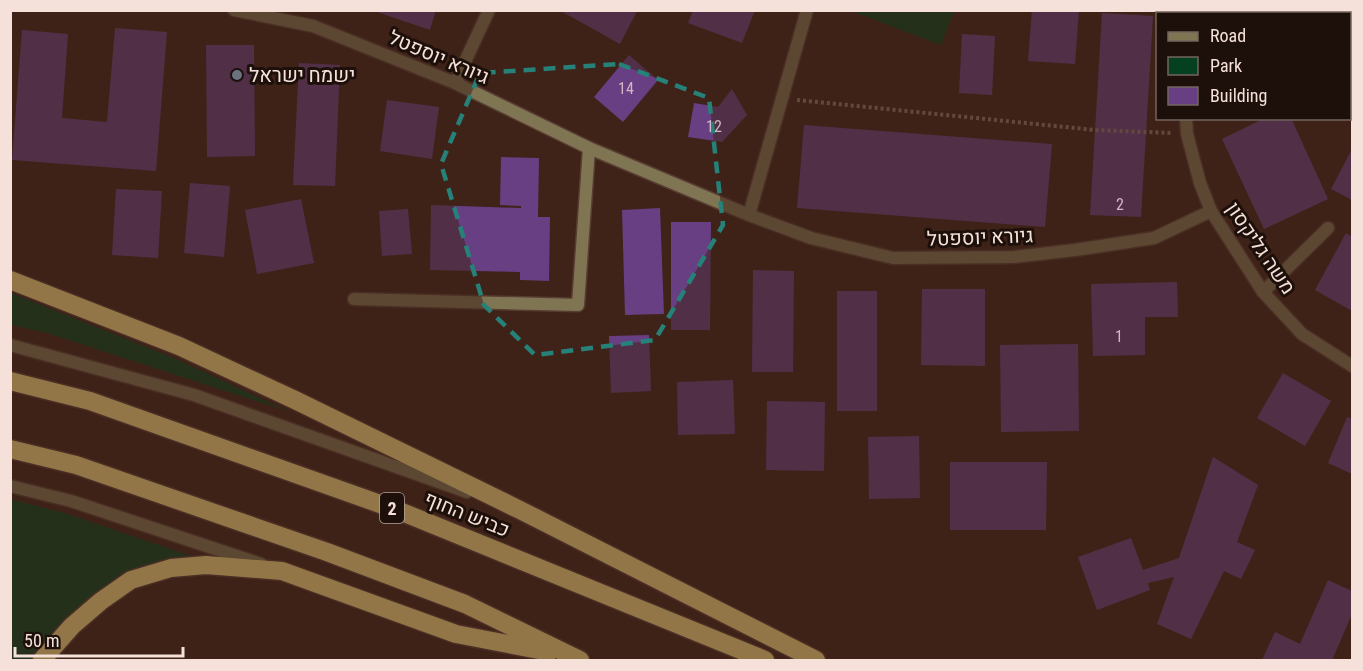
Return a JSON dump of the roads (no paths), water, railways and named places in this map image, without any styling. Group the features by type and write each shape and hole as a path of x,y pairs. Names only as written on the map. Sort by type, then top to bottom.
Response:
{"highway":[{"path":"10,279 179,346 296,400 816,660"},
{"name":"כביש החוף","path":"10,381 90,401 397,510 765,660"},
{"path":"10,449 76,465 327,552 465,604 574,658"},
{"path":"42,660 72,626 101,601 131,580 171,568 206,565 282,571 456,634 574,658"}],"street":[{"name":"גיורא יוספטל","path":"234,10 313,26 455,83 588,148 749,215 811,238 893,258 1014,257 1075,250 1154,238 1211,212"},
{"path":"455,83 489,10"},
{"path":"749,215 807,10"},
{"name":"משה גליקסון","path":"1186,120 1186,134 1211,212 1263,292 1302,334 1353,366"},
{"path":"354,299 578,305 588,148"},
{"path":"1263,292 1328,228"},
{"path":"10,345 194,395 525,513"},
{"path":"10,486 71,501 282,571"}],"place":[{"name":"ישמח ישראל","path":"237,75"}]}
